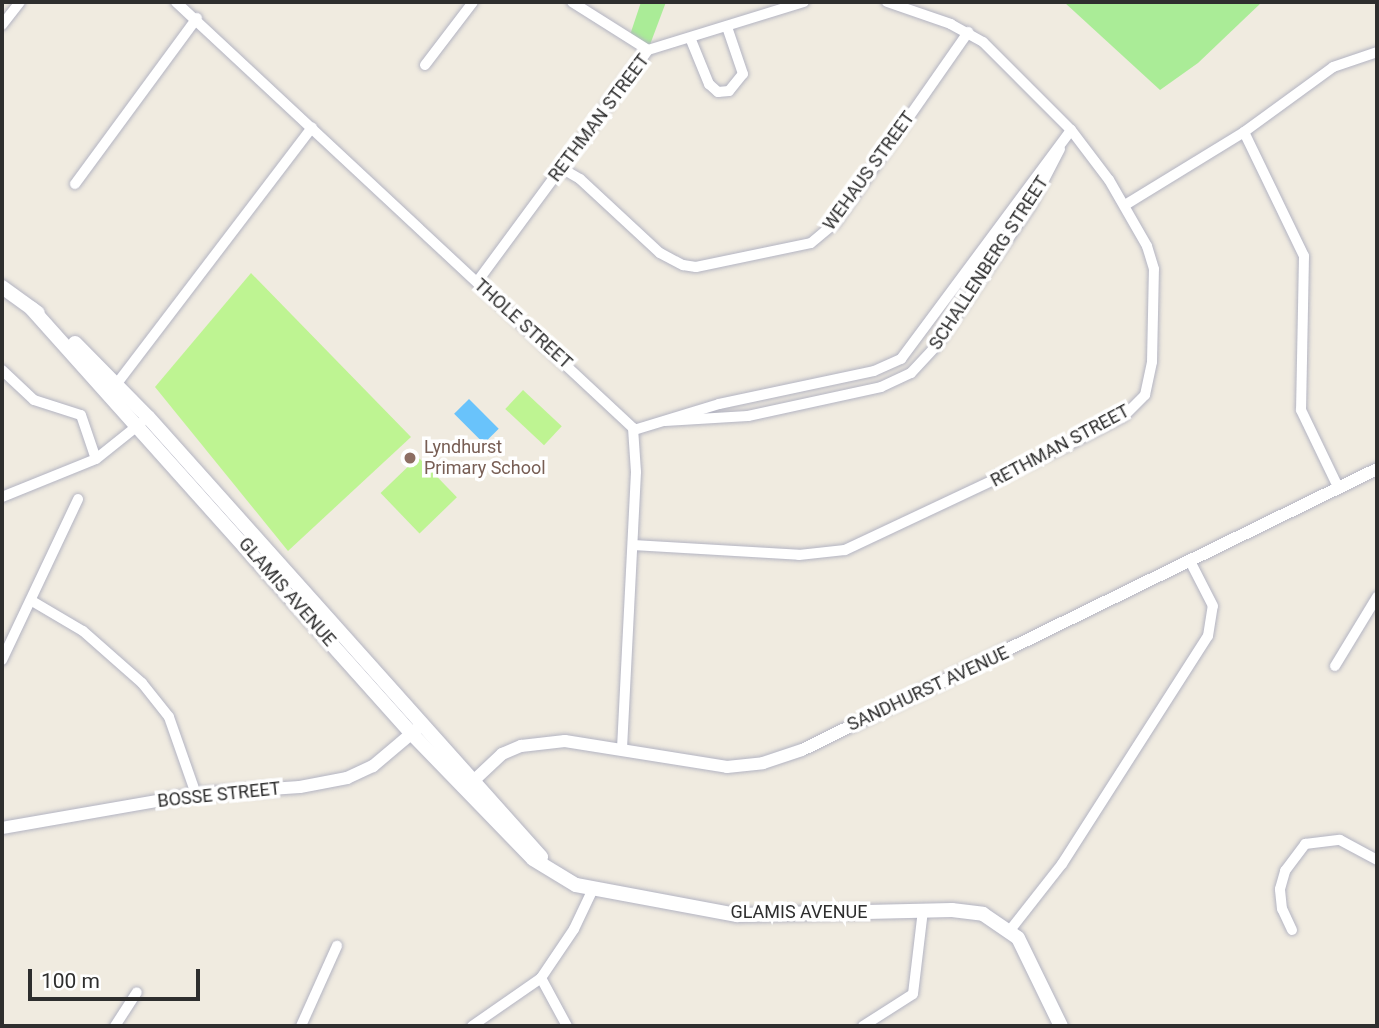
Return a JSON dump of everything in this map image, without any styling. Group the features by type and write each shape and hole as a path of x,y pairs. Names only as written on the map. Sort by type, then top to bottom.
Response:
{"main road":[{"name":"GLAMIS AVENUE","path":"2,287 31,309 113,388 415,730 549,868 576,885 737,915 973,911 1011,929"},
{"path":"1011,929 1061,1026"}],"street":[{"path":"2,25 20,2"},
{"name":"THOLE STREET","path":"176,2 612,405 634,430"},
{"path":"425,65 473,2"},
{"path":"572,2 648,50"},
{"name":"RETHMAN STREET","path":"477,282 648,50 691,40 804,2"},
{"name":"RETHMAN STREET","path":"633,545 799,555 845,550 1124,416 1142,400 1151,379 1156,291 1149,253 1125,205 1071,130 968,32 887,2"},
{"path":"75,184 197,19"},
{"path":"691,40 709,84 718,92 729,91 743,74 727,27"},
{"name":"WEHAUS STREET","path":"561,168 580,179 660,253 683,265 696,267 811,243 835,223 968,32"},
{"path":"1125,205 1244,132 1334,67 1377,52"},
{"path":"113,388 312,127"},
{"name":"SCHALLENBERG STREET","path":"634,430 719,404 874,371 901,359 1071,130"},
{"path":"1244,132 1304,256 1301,410 1338,487"},
{"name":"SCHALLENBERG STREET","path":"662,421 703,422 748,416 881,387 911,373 936,346 1031,205 1061,145"},
{"path":"2,370 34,400 81,415 96,459"},
{"path":"2,497 96,459 144,421"},
{"path":"622,749 633,545 634,430"},
{"name":"SANDHURST AVENUE","path":"468,786 502,754 521,746 565,741 727,767 779,758 1377,469"},
{"path":"2,660 78,499"},
{"path":"1011,929 1062,864 1208,636 1213,606 1189,561"},
{"path":"1335,666 1377,597"},
{"path":"32,601 83,631 142,683 169,717 196,794"},
{"name":"BOSSE STREET","path":"2,828 196,794 347,778 373,766 415,730"},
{"path":"1292,930 1282,909 1280,889 1285,871 1305,845 1340,840 1377,860"},
{"path":"472,1026 541,978 574,929 593,889"},
{"path":"863,1026 913,994 923,910"},
{"path":"301,1026 337,946"},
{"path":"541,978 567,1026"},
{"path":"115,1026 137,992"}],"green space":[{"path":"641,2 666,2 648,50 629,38"},
{"path":"1064,2 1262,2 1198,63 1160,90"},
{"path":"251,273 411,437 288,551 155,387"},
{"path":"523,390 562,426 544,445 505,409"},
{"path":"418,457 457,497 419,533 381,493"}],"water":[{"path":"469,399 499,429 484,444 454,414"}],"place":[{"name":"Lyndhurst Primary School","path":"410,458"}]}
